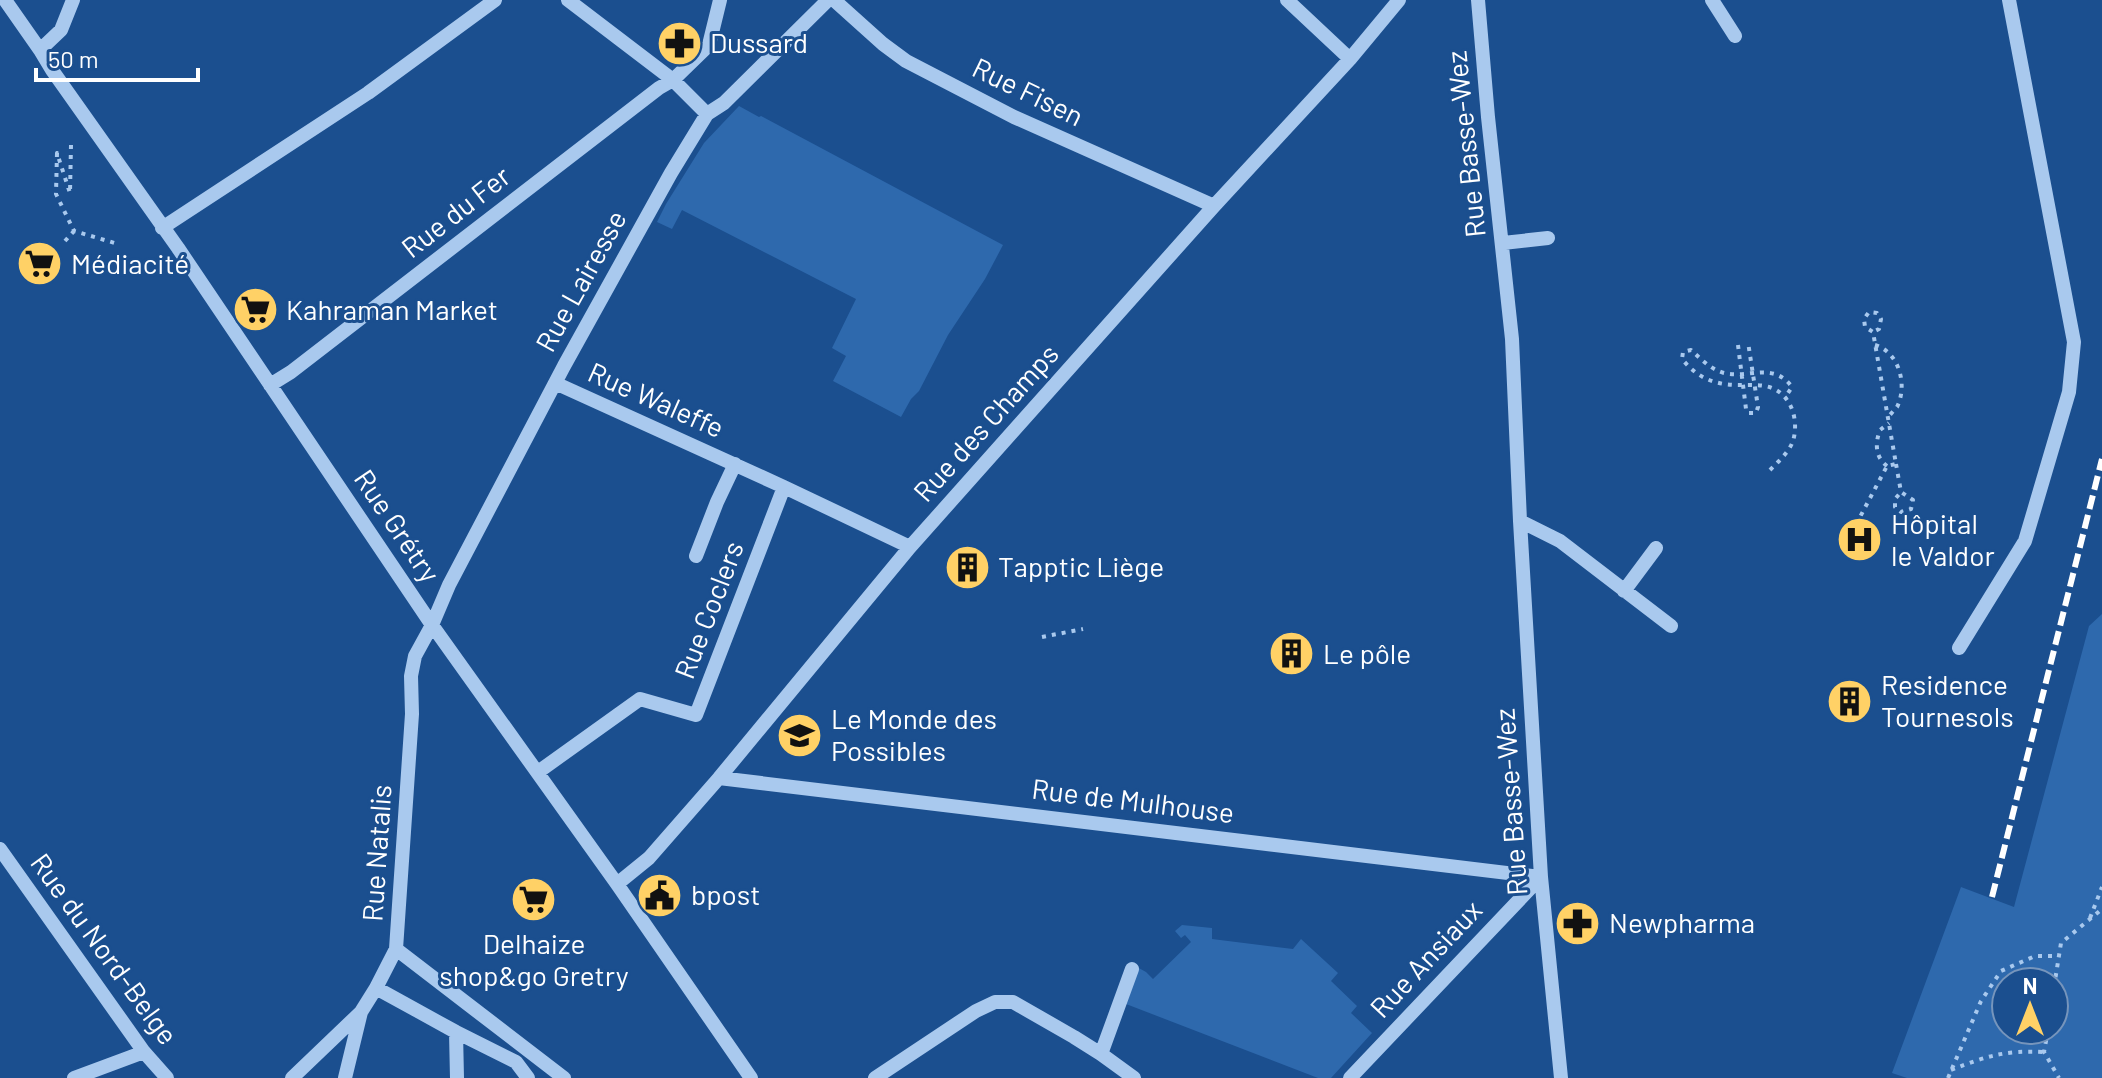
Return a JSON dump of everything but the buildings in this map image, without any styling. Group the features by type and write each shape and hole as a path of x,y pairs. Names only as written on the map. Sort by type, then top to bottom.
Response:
{"street":[{"name":"Rue Grétry","path":"5,0 178,248 432,625 751,1078"},
{"path":"40,50 61,30 73,0"},
{"path":"162,228 368,93 495,0"},
{"path":"568,0 673,80 707,114"},
{"name":"Rue du Fer","path":"270,385 673,80 709,45 720,0"},
{"name":"Rue Lairesse","path":"432,625 449,585 555,383 707,114 724,103 828,0"},
{"name":"Rue Fisen","path":"834,0 906,61 1014,117 1214,206"},
{"path":"1287,0 1350,59"},
{"name":"Rue des Champs","path":"617,884 649,858 910,547 1214,206 1350,59 1399,0"},
{"name":"Rue Basse-Wez","path":"1478,0 1512,339 1541,877 1561,1078"},
{"path":"1712,0 1735,36"},
{"path":"1959,648 2025,541 2069,392 2074,342 2009,0"},
{"path":"1503,243 1548,238"},
{"name":"Rue Waleffe","path":"555,383 910,547"},
{"name":"Rue Waleffe","path":"696,556 735,464"},
{"name":"Rue Coclers","path":"538,772 640,699 696,715 784,487"},
{"path":"1520,521 1560,541 1671,626"},
{"path":"1624,591 1656,548"},
{"name":"Rue Natalis","path":"345,1078 361,1012 396,949 412,714 411,676 415,656 432,625"},
{"name":"Rue de Mulhouse","path":"719,778 1541,877"},
{"name":"Rue du Nord-Belge","path":"0,849 144,1052 167,1078"},
{"name":"Rue Ansiaux","path":"1350,1078 1541,877"},
{"path":"396,949 564,1078"},
{"path":"1101,1054 1132,969"},
{"path":"376,988 516,1062 528,1078"},
{"path":"875,1078 976,1011 995,1002 1013,1002 1074,1037 1134,1078"},
{"path":"292,1078 361,1012"},
{"path":"456,1032 457,1078"},
{"path":"74,1078 144,1052"}],"path":[{"path":"71,145 70,193 57,153 56,194 74,231 118,244"},
{"path":"65,241 74,231"},
{"path":"1873,332 1879,329 1881,319 1877,313 1869,312 1864,319 1865,327 1873,332 1901,492 1913,500 1911,509 1901,512 1895,507 1895,499 1901,492"},
{"path":"1738,345 1746,409 1752,414 1758,407 1748,342"},
{"path":"1875,345 1885,348 1896,360 1901,379 1896,408 1880,430 1876,448 1887,466"},
{"path":"1770,470 1793,441 1795,425 1791,404 1773,388 1713,383 1701,377 1682,359 1683,352 1691,350 1707,365 1721,372 1766,372 1780,377 1792,387 1783,396"},
{"path":"1846,529 1860,517 1887,466 1896,464"},
{"path":"1042,637 1083,629"},
{"path":"2089,920 2102,887"},
{"path":"2057,966 2061,943 2102,909"},
{"path":"1948,1078 1981,1001 2001,971 2035,956 2058,956"},
{"path":"2045,1046 2044,1052 2059,1078"},
{"path":"1951,1070 1988,1055 2044,1052"}],"shaded area":[{"path":"739,106 1003,245 901,417 833,381 846,356 832,348 856,299 682,210 672,229 657,222 704,143"},
{"path":"2102,614 2102,1078 1907,1078 1892,1073 1961,887 2014,907 2089,626"},
{"path":"1182,925 1212,928 1212,939 1293,949 1301,939 1338,973 1331,981 1357,1006 1351,1013 1372,1033 1331,1078 1318,1078 1126,1004 1137,967 1153,979 1191,942 1175,931"}],"railway":[{"path":"1992,897 2102,459"}],"place":[{"name":"Dussard","path":"679,43"},
{"name":"Médiacité","path":"40,264"},
{"name":"Kahraman Market","path":"255,310"},
{"name":"Hôpital le Valdor","path":"1860,540"},
{"name":"Tapptic Liège","path":"967,567"},
{"name":"Le pôle","path":"1292,654"},
{"name":"Residence Tournesols","path":"1850,701"},
{"name":"Le Monde des Possibles","path":"800,735"},
{"name":"bpost","path":"660,895"},
{"name":"Delhaize shop&go Gretry","path":"534,899"},
{"name":"Newpharma","path":"1578,923"}]}
